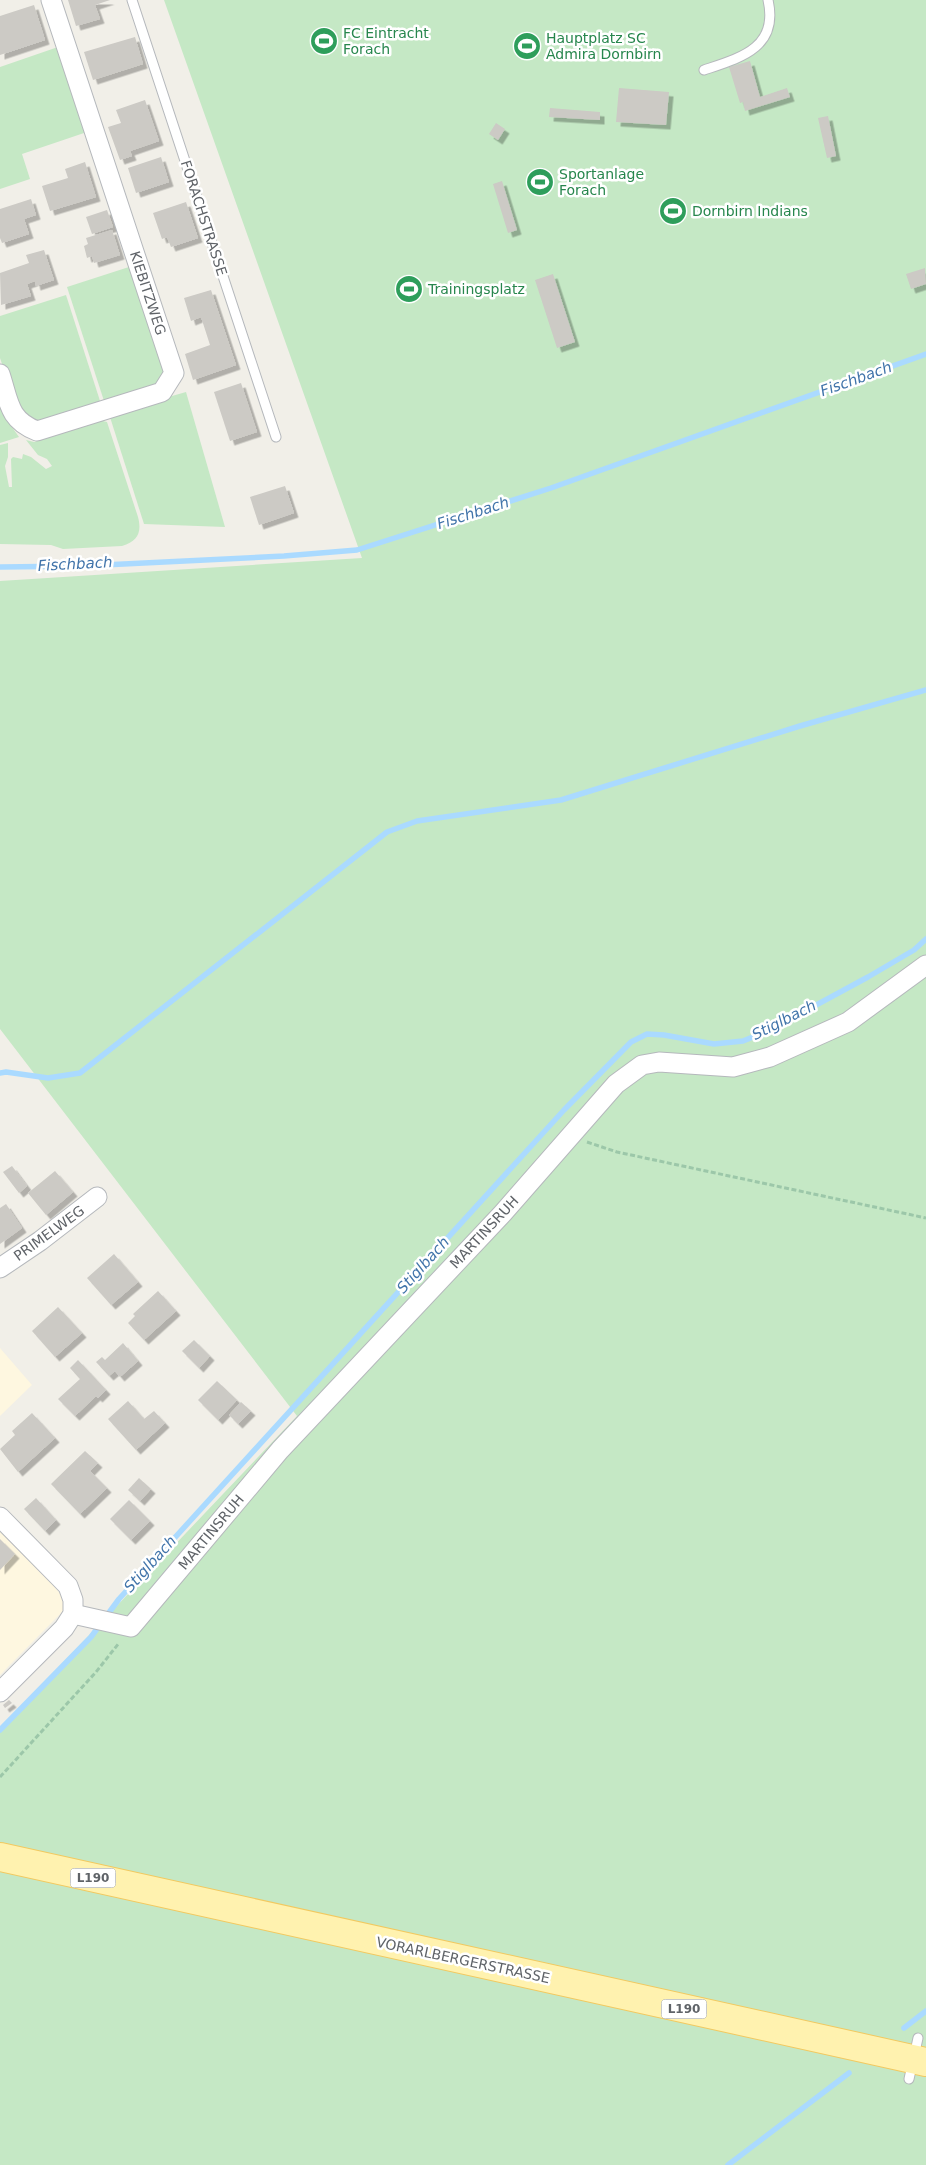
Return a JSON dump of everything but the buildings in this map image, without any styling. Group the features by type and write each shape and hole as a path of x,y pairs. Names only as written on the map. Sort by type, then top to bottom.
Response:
{"main road":[{"name":"VORARLBERGERSTRASSE","path":"0,1857 917,2059"}],"street":[{"name":"KIEBITZWEG","path":"0,374 14,417 25,426 37,431 162,392 174,373 51,0"},
{"name":"MARTINSRUH","path":"124,1626 280,1450 503,1213 616,1084 642,1065 659,1062 733,1066 770,1057 848,1022 926,965"},
{"name":"PRIMELWEG","path":"0,1268 40,1241 97,1197"},
{"path":"0,1517 68,1586 81,1616"},
{"path":"0,1692 64,1628 81,1616 124,1626"}],"lane":[{"name":"FORACHSTRASSE","path":"132,0 276,437"},
{"path":"704,70 737,59 755,49 767,30 770,7 768,0"}],"path":[{"path":"570,1137 618,1152 926,1218"},
{"path":"0,1777 96,1672 124,1626"}],"shaded area":[{"path":"0,1348 32,1385 0,1416"},
{"path":"0,1527 34,1561 69,1605 0,1675"}],"green space":[{"path":"164,0 926,0 926,2165 0,2165 0,1729 297,1416 0,1029 0,581 362,558"},
{"path":"58,47 87,132 22,154 30,179 0,189 0,67"},
{"path":"132,266 165,363 164,373 155,387 105,404 67,287"},
{"path":"66,295 101,404 40,424 17,408 0,358 0,316"},
{"path":"186,392 225,527 144,524 109,414"},
{"path":"0,398 7,420 19,437 0,443"},
{"path":"99,420 107,422 138,517 139,531 135,539 122,546 63,549 51,545 0,544 0,445 8,443 8,457 5,466 9,487 12,487 11,459 13,457 22,459 23,454 31,457 46,469 52,466 47,459 38,455 26,440 34,442"}],"waterway":[{"name":"Fischbach","path":"0,567 83,566 284,556 357,550 551,488 926,354"},
{"path":"0,1073 6,1072 48,1078 80,1073 387,832 417,821 561,800 800,726 926,690"},
{"name":"Stiglbach","path":"0,1730 91,1637 119,1599 564,1110 631,1042 647,1034 664,1035 714,1044 743,1041 770,1030 868,977 914,950 926,939"},
{"path":"904,2028 926,2011"},
{"path":"728,2165 849,2073"}],"place":[{"name":"FC Eintracht Forach","path":"324,41"},
{"name":"Hauptplatz SC Admira Dornbirn","path":"527,46"},
{"name":"Sportanlage Forach","path":"540,182"},
{"name":"Dornbirn Indians","path":"673,211"},
{"name":"Trainingsplatz","path":"409,289"}]}
